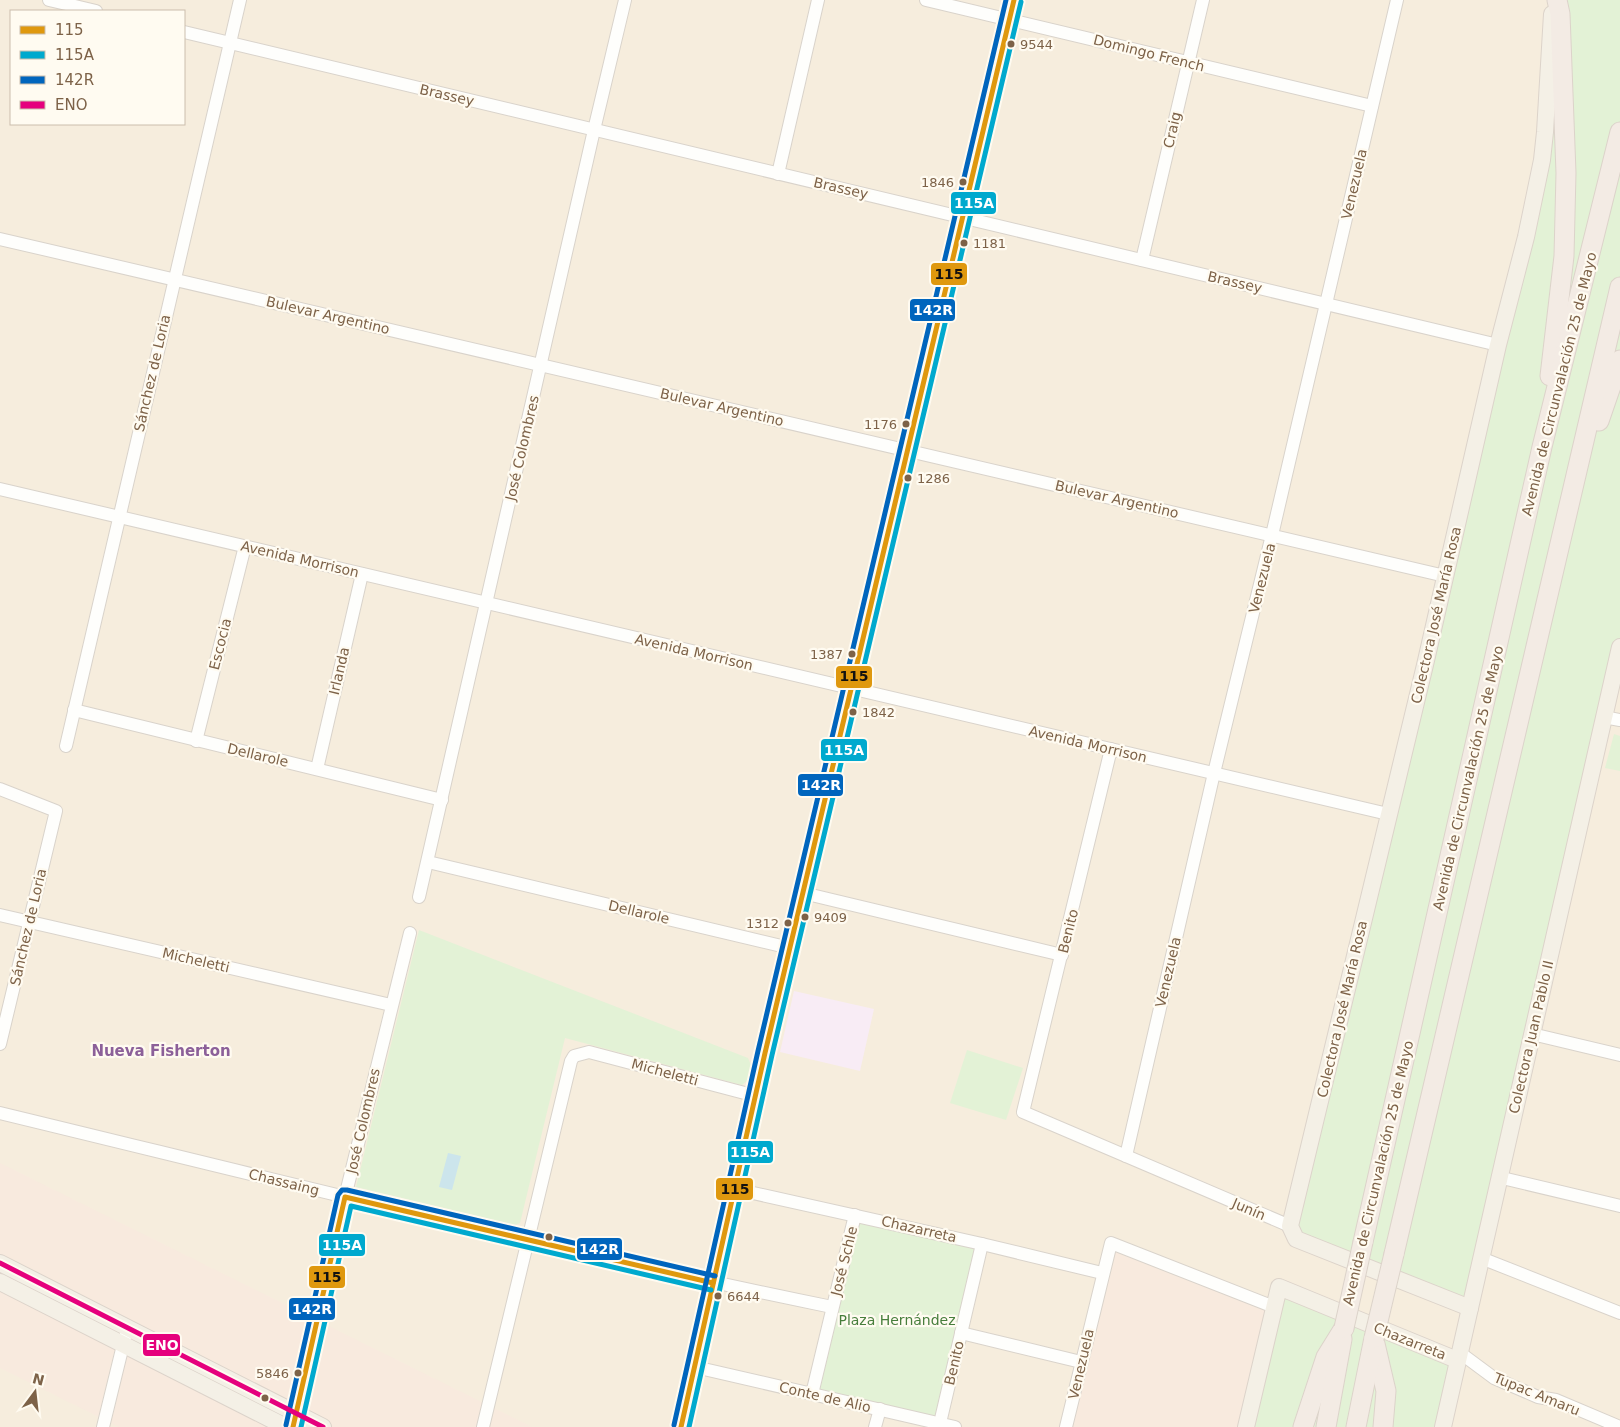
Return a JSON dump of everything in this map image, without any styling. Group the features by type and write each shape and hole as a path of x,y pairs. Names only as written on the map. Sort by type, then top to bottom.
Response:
{"highway":[{"path":"1542,447 1564,256 1566,173 1560,14 1557,0"},
{"name":"Avenida de Circunvalación 25 de Mayo","path":"1326,1427 1344,1328 1542,447 1620,132"},
{"path":"1356,1427 1374,1338 1620,287"},
{"path":"1564,521 1620,360"},
{"path":"1303,1427 1326,1357 1344,1328"},
{"path":"1374,1338 1386,1390 1383,1427"}],"main road":[{"name":"Colectora José María Rosa","path":"1290,1226 1425,665 1498,345 1526,237 1542,160 1553,0"},
{"name":"Colectora Juan Pablo II","path":"1443,1427 1498,1177 1620,647"},
{"name":"Junín","path":"1290,1226 1296,1239 1470,1308"},
{"path":"0,1263 127,1327 294,1420 323,1427"},
{"path":"0,1282 286,1427"},
{"name":"Chazarreta","path":"1274,1307 1279,1287 1458,1356"},
{"path":"1246,1427 1274,1307"}],"street":[{"path":"49,0 92,10"},
{"name":"Sánchez de Loria","path":"66,746 240,0"},
{"name":"José Colombres","path":"419,897 625,0"},
{"path":"778,174 818,0"},
{"name":"Domingo French","path":"926,0 1372,106"},
{"path":"681,1427 712,1283 736,1189 790,948 1014,0"},
{"name":"Craig","path":"1142,260 1203,0"},
{"name":"Venezuela","path":"1126,1156 1214,773 1327,304 1397,0"},
{"name":"Brassey","path":"185,32 778,174 963,216 1498,345"},
{"name":"Bulevar Argentino","path":"0,239 1445,576"},
{"name":"Avenida Morrison","path":"0,489 1388,814"},
{"name":"Escocia","path":"196,741 245,546"},
{"name":"Irlanda","path":"317,769 362,574"},
{"name":"Dellarole","path":"74,710 442,800"},
{"path":"1604,717 1620,720"},
{"name":"Benito","path":"1023,1112 1111,749"},
{"name":"Sánchez de Loria","path":"0,789 56,811 0,1044"},
{"name":"Dellarole","path":"428,862 790,948"},
{"path":"803,893 1062,955"},
{"name":"Micheletti","path":"0,915 391,1005"},
{"name":"José Colombres","path":"294,1420 391,1005 410,934"},
{"path":"1532,1034 1620,1055"},
{"name":"Micheletti","path":"529,1239 574,1056 589,1052 756,1096"},
{"name":"Chassaing","path":"0,1112 346,1197 712,1283 832,1307"},
{"name":"Junín","path":"1023,1112 1290,1226"},
{"path":"1498,1177 1620,1206"},
{"name":"Chazarreta","path":"736,1189 1102,1273"},
{"name":"José Schle","path":"812,1394 855,1215"},
{"path":"483,1427 529,1239"},
{"name":"Venezuela","path":"1066,1427 1102,1273 1111,1243 1274,1307"},
{"name":"Benito","path":"940,1423 982,1244"},
{"path":"1481,1258 1620,1313"},
{"path":"103,1427 127,1327"},
{"path":"961,1333 1081,1362"},
{"name":"Tupac Amaru","path":"1458,1356 1494,1378 1538,1397 1556,1400 1620,1427"},
{"name":"Conte de Alio","path":"695,1367 955,1427"},
{"path":"875,1427 880,1410"}],"shaded area":[{"path":"0,0 1620,0 1620,1427 0,1427"},
{"path":"794,991 874,1009 860,1071 780,1052"},
{"path":"0,1163 532,1427 119,1427 0,1368"},
{"path":"1111,1243 1274,1307 1246,1427 1066,1427"}],"green space":[{"path":"1553,0 1620,0 1620,647 1470,1308 1296,1239 1290,1226 1526,237"},
{"path":"1614,734 1620,736 1620,771 1605,768"},
{"path":"419,930 748,1058 751,1065 748,1080 742,1085 565,1038 520,1223 515,1225 356,1187"},
{"path":"967,1050 1023,1068 1006,1120 950,1103"},
{"name":"Plaza Hernández","path":"855,1215 982,1244 940,1423 812,1394"},
{"path":"1279,1287 1457,1360 1443,1427 1246,1427"}],"water":[{"path":"448,1153 461,1156 452,1190 439,1187"}],"transit line":[{"name":"142R","path":"674,1425 758,1051 1006,0"},
{"name":"115","path":"681,1427 765,1053 1014,0"},
{"name":"115A","path":"689,1427 772,1055 1021,2"},
{"name":"142R","path":"286,1425 338,1195 342,1190 715,1276"},
{"name":"115","path":"293,1427 345,1197 713,1283"},
{"name":"115A","path":"301,1427 351,1206 711,1290"},
{"name":"ENO","path":"0,1263 323,1427"}],"place":[{"name":"9544","path":"1011,44"},
{"name":"1846","path":"963,182"},
{"name":"1181","path":"964,243"},
{"name":"1176","path":"906,424"},
{"name":"1286","path":"908,478"},
{"name":"1387","path":"852,654"},
{"name":"1842","path":"853,712"},
{"name":"9409","path":"805,917"},
{"name":"1312","path":"788,923"},
{"name":"6644","path":"718,1296"},
{"name":"5846","path":"298,1373"}],"district":[{"name":"Nueva Fisherton","path":"161,1051"}]}
